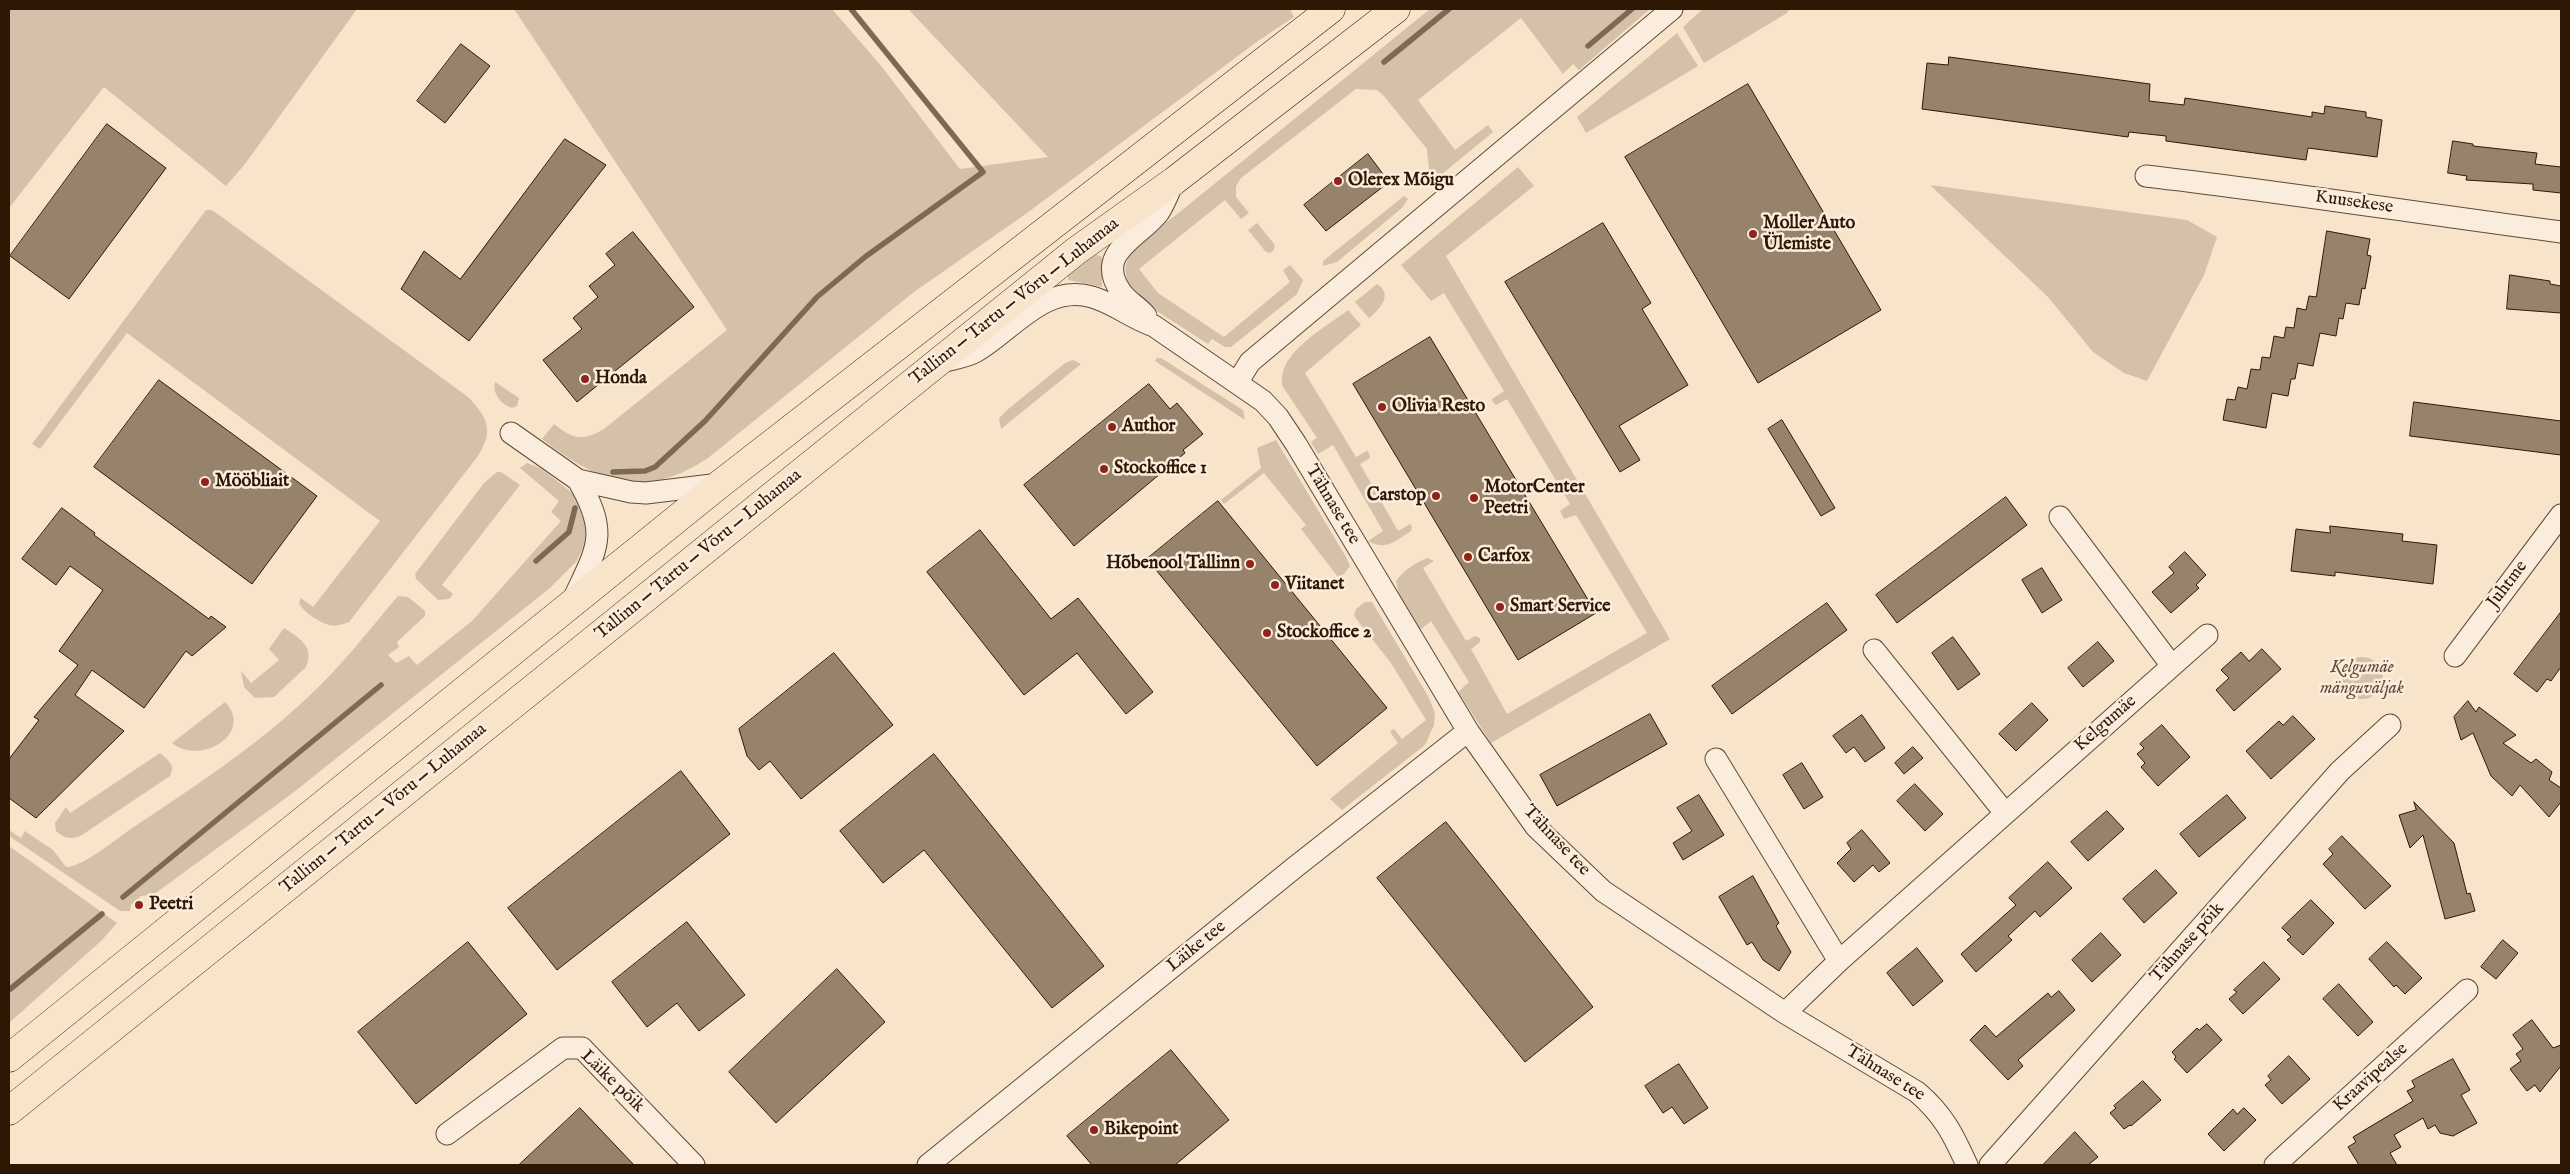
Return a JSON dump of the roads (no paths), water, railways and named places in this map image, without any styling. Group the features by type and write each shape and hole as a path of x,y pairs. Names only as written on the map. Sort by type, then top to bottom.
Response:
{"highway":[{"name":"Tallinn — Tartu — Võru — Luhamaa","path":"9,1058 720,484 1331,9"},
{"name":"Tallinn — Tartu — Võru — Luhamaa","path":"9,1111 1076,250 1174,181 1396,9"}],"street":[{"path":"1238,383 1250,362 1657,16 1672,9"},
{"name":"Kuusekese","path":"2146,176 2245,187 2561,232"},
{"path":"1154,326 1141,310 1121,291 1113,272 1114,260 1120,248 1158,212 1174,181"},
{"path":"937,364 974,353 1035,307 1070,295 1092,297 1108,303 1136,320 1154,326"},
{"name":"Tähnase tee","path":"1154,326 1263,401 1278,417 1292,437 1468,731 1536,827 1603,891 1785,1013 1917,1092 1935,1107 1949,1127 1967,1165"},
{"path":"511,433 578,480 631,492 646,493 720,484"},
{"path":"572,603 589,566 596,545 598,529 596,516 578,480"},
{"name":"Juhtme","path":"2455,656 2561,515"},
{"path":"2060,517 2172,666"},
{"name":"Kelgumäe","path":"1785,1013 1839,961 2207,635"},
{"path":"1874,650 2005,814"},
{"name":"Tähnase põik","path":"1990,1165 2340,771 2390,725"},
{"name":"Läike tee","path":"928,1165 1294,868 1468,731"},
{"path":"1716,759 1839,961"},
{"name":"Kraavipealse","path":"2275,1165 2466,990"},
{"name":"Läike põik","path":"446,1134 563,1048 582,1048 694,1165"}],"waterway":[{"path":"613,472 645,471 655,467 705,421 817,297 865,257 983,172 851,9"},
{"path":"1384,62 1449,9"},
{"path":"1588,46 1632,9"},
{"path":"536,561 569,532 575,508"},
{"path":"123,897 381,685"},
{"path":"9,990 102,914"}],"place":[{"name":"Olerex Mõigu","path":"1338,181"},
{"name":"Moller Auto Ülemiste","path":"1753,234"},
{"name":"Honda","path":"585,379"},
{"name":"Olivia Resto","path":"1382,407"},
{"name":"Author","path":"1112,427"},
{"name":"Stockoffice 1","path":"1104,469"},
{"name":"Mööbliait","path":"205,482"},
{"name":"Carstop","path":"1436,496"},
{"name":"MotorCenter Peetri","path":"1474,498"},
{"name":"Carfox","path":"1468,557"},
{"name":"Hõbenool Tallinn","path":"1250,564"},
{"name":"Viitanet","path":"1275,585"},
{"name":"Smart Service","path":"1500,607"},
{"name":"Stockoffice 2","path":"1267,633"},
{"name":"Peetri","path":"139,905"},
{"name":"Bikepoint","path":"1094,1130"}],"park label":[{"name":"Kelgumäe mänguväljak","path":"2362,678"}]}
